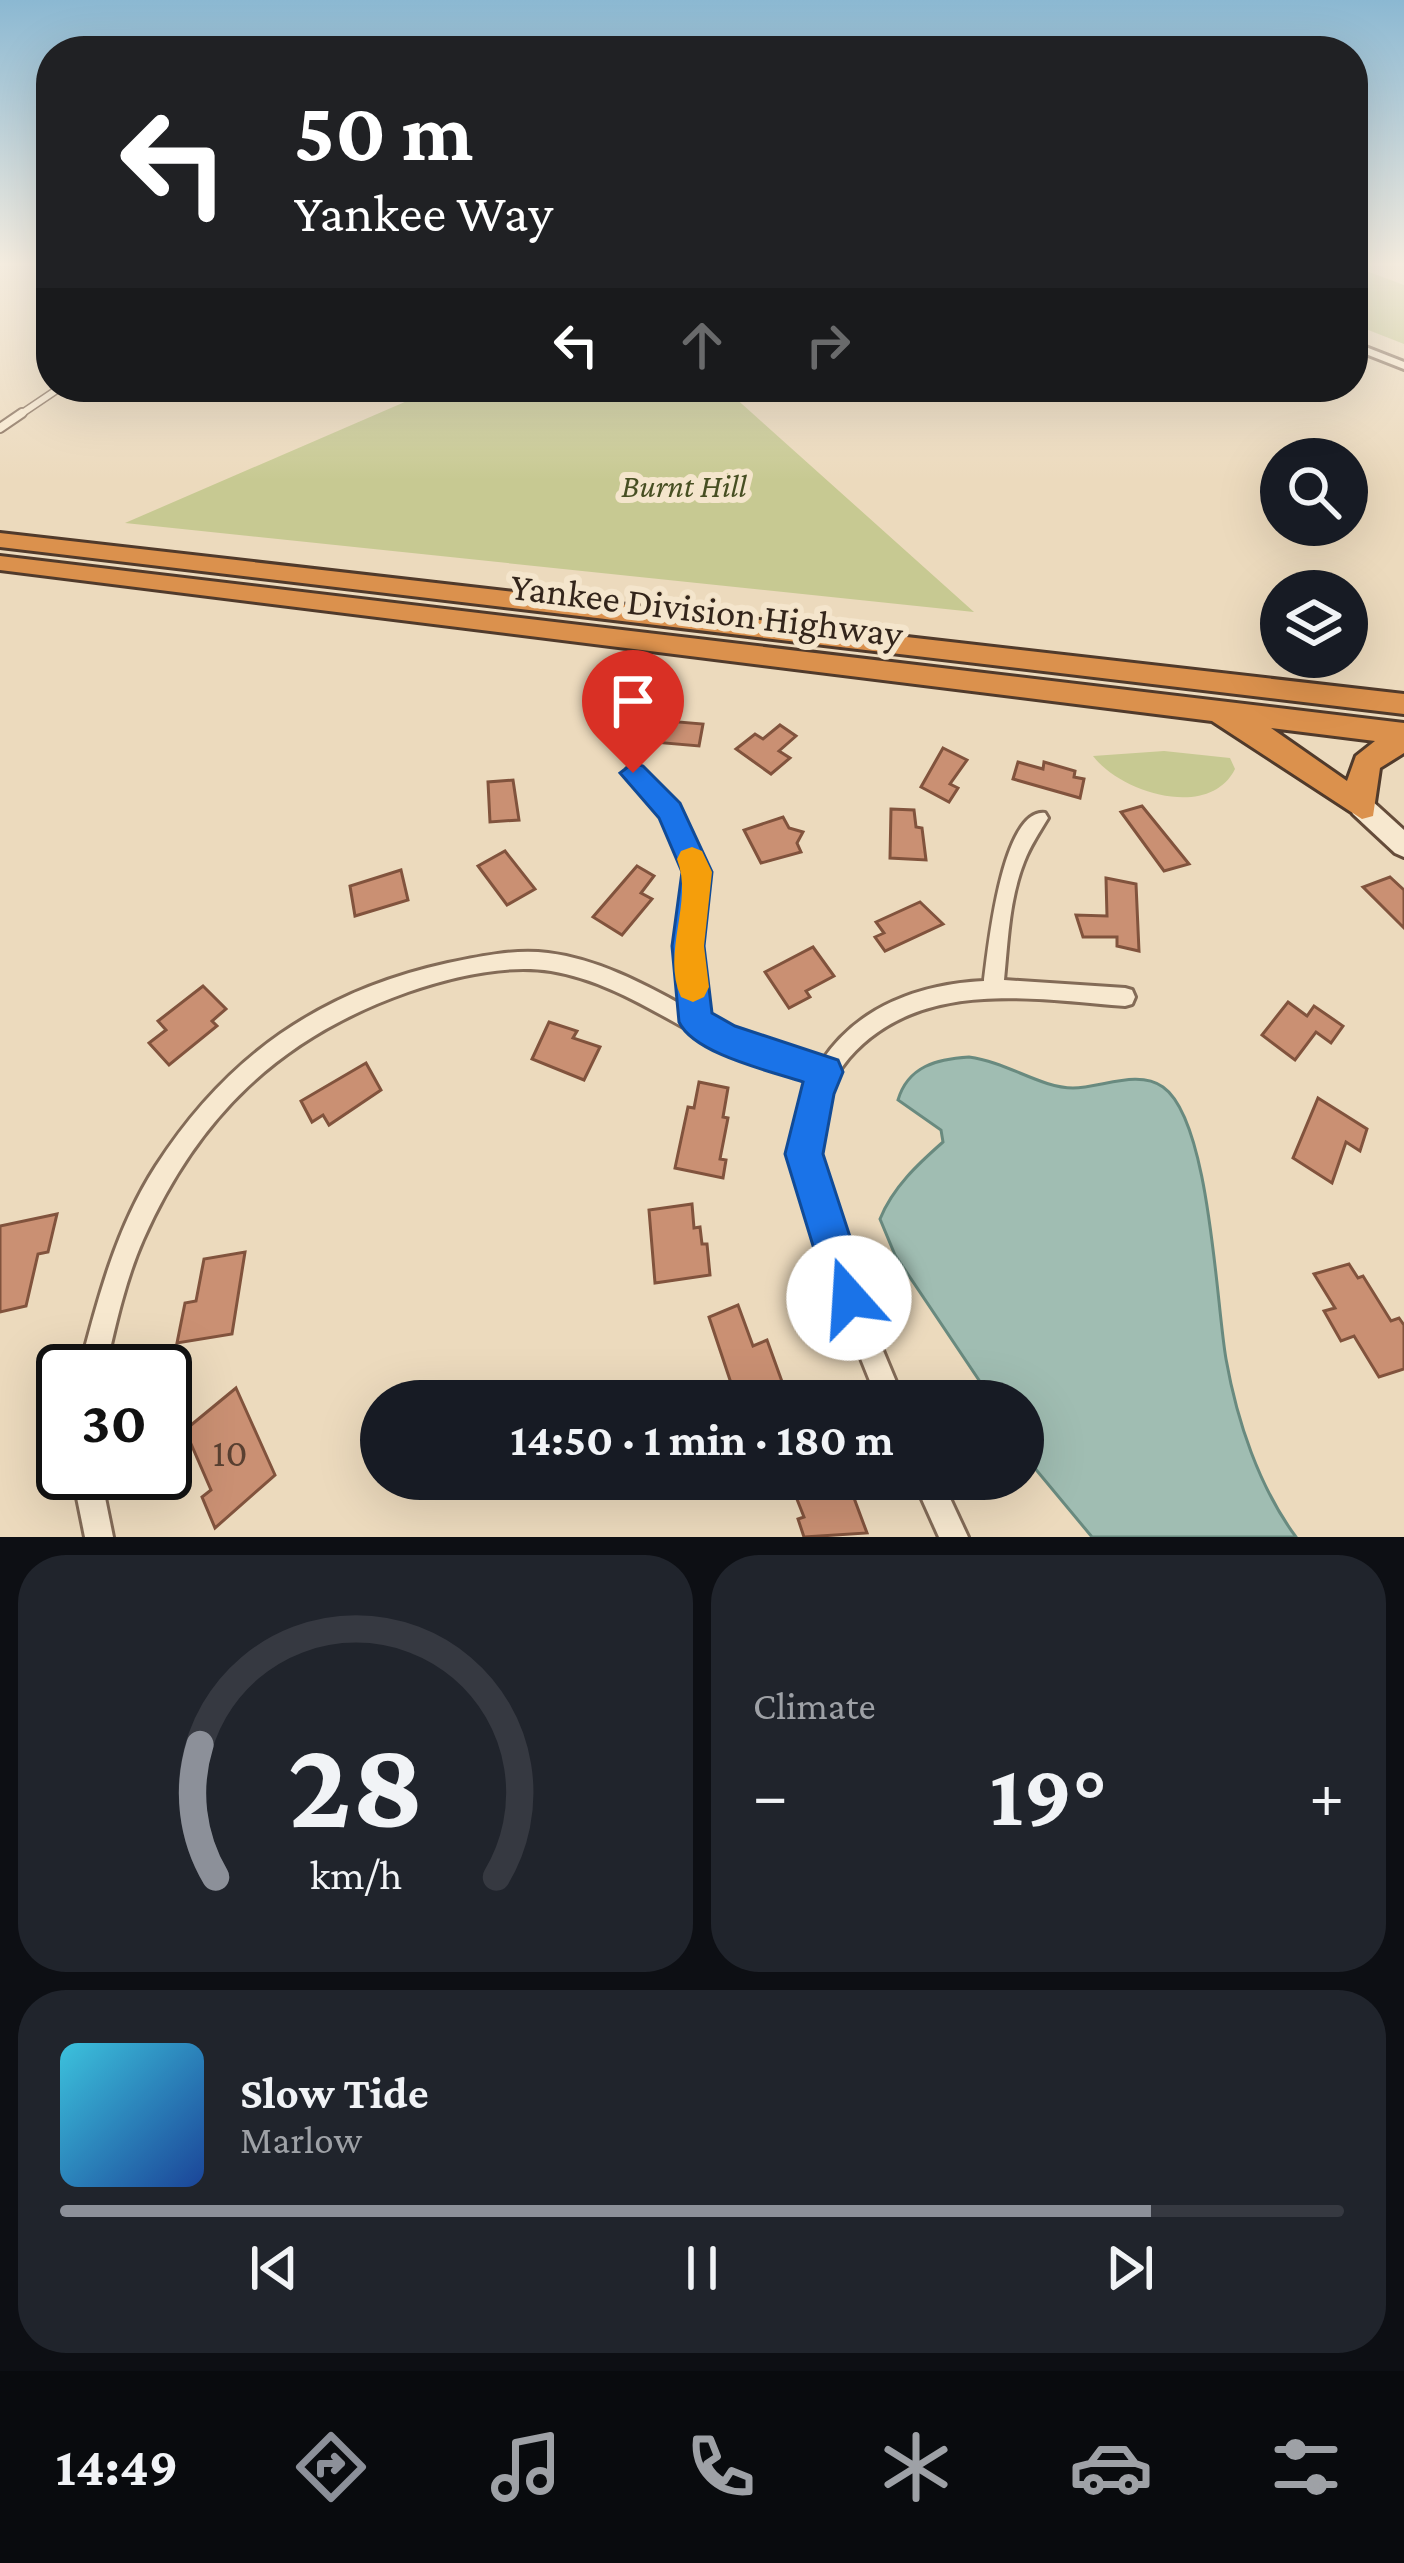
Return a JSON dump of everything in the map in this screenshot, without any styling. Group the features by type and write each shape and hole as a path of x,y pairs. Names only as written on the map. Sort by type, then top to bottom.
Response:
{"highway":[{"name":"Yankee Division Highway","path":"0,540 1404,704"},
{"name":"Yankee Division Highway","path":"0,563 1203,708 1404,738"},
{"path":"1203,708 1252,730 1362,807"},
{"path":"1362,807 1361,770 1372,756 1404,738"}],"main road":[{"path":"1362,807 1404,846"}],"street":[{"path":"1368,351 1404,366"},
{"path":"633,773 670,812 697,872 688,946 696,1022"},
{"path":"993,989 998,911 1006,875 1039,818"},
{"path":"97,1344 103,1310 164,1166 212,1103 326,1016 399,985 463,968 546,962 609,978 727,1040 826,1072"},
{"path":"881,1380 864,1342 804,1154 817,1092 835,1054 872,1020 919,1000 993,989 1125,997"},
{"path":"91,1500 99,1537"},
{"path":"937,1500 954,1537"}],"lane":[{"path":"0,428 39,402"}],"green space":[{"name":"Burnt Hill","path":"405,402 740,402 974,612 125,523"},
{"path":"1164,751 1230,758 1235,769 1223,785 1206,794 1164,795 1123,781 1093,756"}],"shaded area":[{"path":"969,1057 1061,1087 1131,1079 1153,1082 1179,1106 1201,1173 1236,1406 1260,1475 1296,1537 1092,1537 1044,1479 1044,1380 979,1380 895,1255 880,1219 899,1186 943,1142 941,1130 898,1100 916,1072"}],"building":[{"path":"659,708 680,710 678,722 703,724 699,746 653,742"},
{"path":"780,725 796,736 779,751 790,758 771,774 736,749 755,734 763,739"},
{"path":"943,748 967,760 950,784 958,788 949,802 921,787"},
{"path":"1018,762 1043,769 1044,762 1075,771 1074,777 1084,779 1080,798 1013,779"},
{"path":"513,780 519,820 490,822 488,782"},
{"path":"1142,806 1189,864 1164,871 1121,812"},
{"path":"891,809 914,810 926,860 890,858"},
{"path":"783,817 789,828 803,832 797,843 801,852 761,863 744,830"},
{"path":"505,851 535,889 507,905 478,866"},
{"path":"637,866 654,876 641,893 652,899 622,935 593,917"},
{"path":"401,870 408,900 355,916 350,886"},
{"path":"1390,877 1404,890 1404,928 1363,887"},
{"path":"1106,878 1136,884 1139,951 1117,946 1117,937 1083,937 1076,915 1107,916"},
{"path":"920,902 943,924 885,951 875,937 884,933 876,922"},
{"path":"813,947 834,976 806,991 810,997 789,1008 765,972"},
{"path":"203,986 226,1009 212,1021 217,1026 169,1065 149,1043 166,1030 158,1021"},
{"path":"1288,1002 1307,1016 1314,1006 1343,1026 1331,1043 1316,1032 1295,1060 1262,1035"},
{"path":"549,1022 577,1031 573,1038 600,1047 584,1080 532,1059"},
{"path":"366,1063 381,1090 329,1125 323,1115 312,1122 301,1101"},
{"path":"699,1082 728,1088 720,1159 726,1160 723,1178 675,1168 688,1107 694,1108"},
{"path":"1318,1098 1367,1129 1360,1151 1346,1142 1332,1183 1293,1158"},
{"path":"692,1204 694,1228 700,1227 702,1244 707,1244 710,1275 655,1283 649,1210"},
{"path":"57,1214 48,1252 38,1254 26,1306 0,1312 0,1226"},
{"path":"245,1252 232,1334 177,1343 185,1303 196,1301 204,1259"},
{"path":"1349,1264 1358,1278 1363,1276 1391,1321 1399,1318 1404,1325 1404,1369 1379,1377 1354,1336 1341,1341 1324,1311 1335,1308 1314,1274"},
{"path":"738,1305 753,1346 767,1340 781,1380 730,1380 709,1317"},
{"path":"236,1388 275,1475 215,1528 202,1497 211,1490 192,1446 192,1424"},
{"path":"797,1500 855,1500 867,1533 804,1537 798,1519 804,1517"}],"slow traffic":[{"path":"692,859 697,872 688,946 693,987"}],"route":[{"path":"633,773 670,812 697,872 688,946 696,1022 727,1040 826,1072 804,1154 849,1298"}]}
